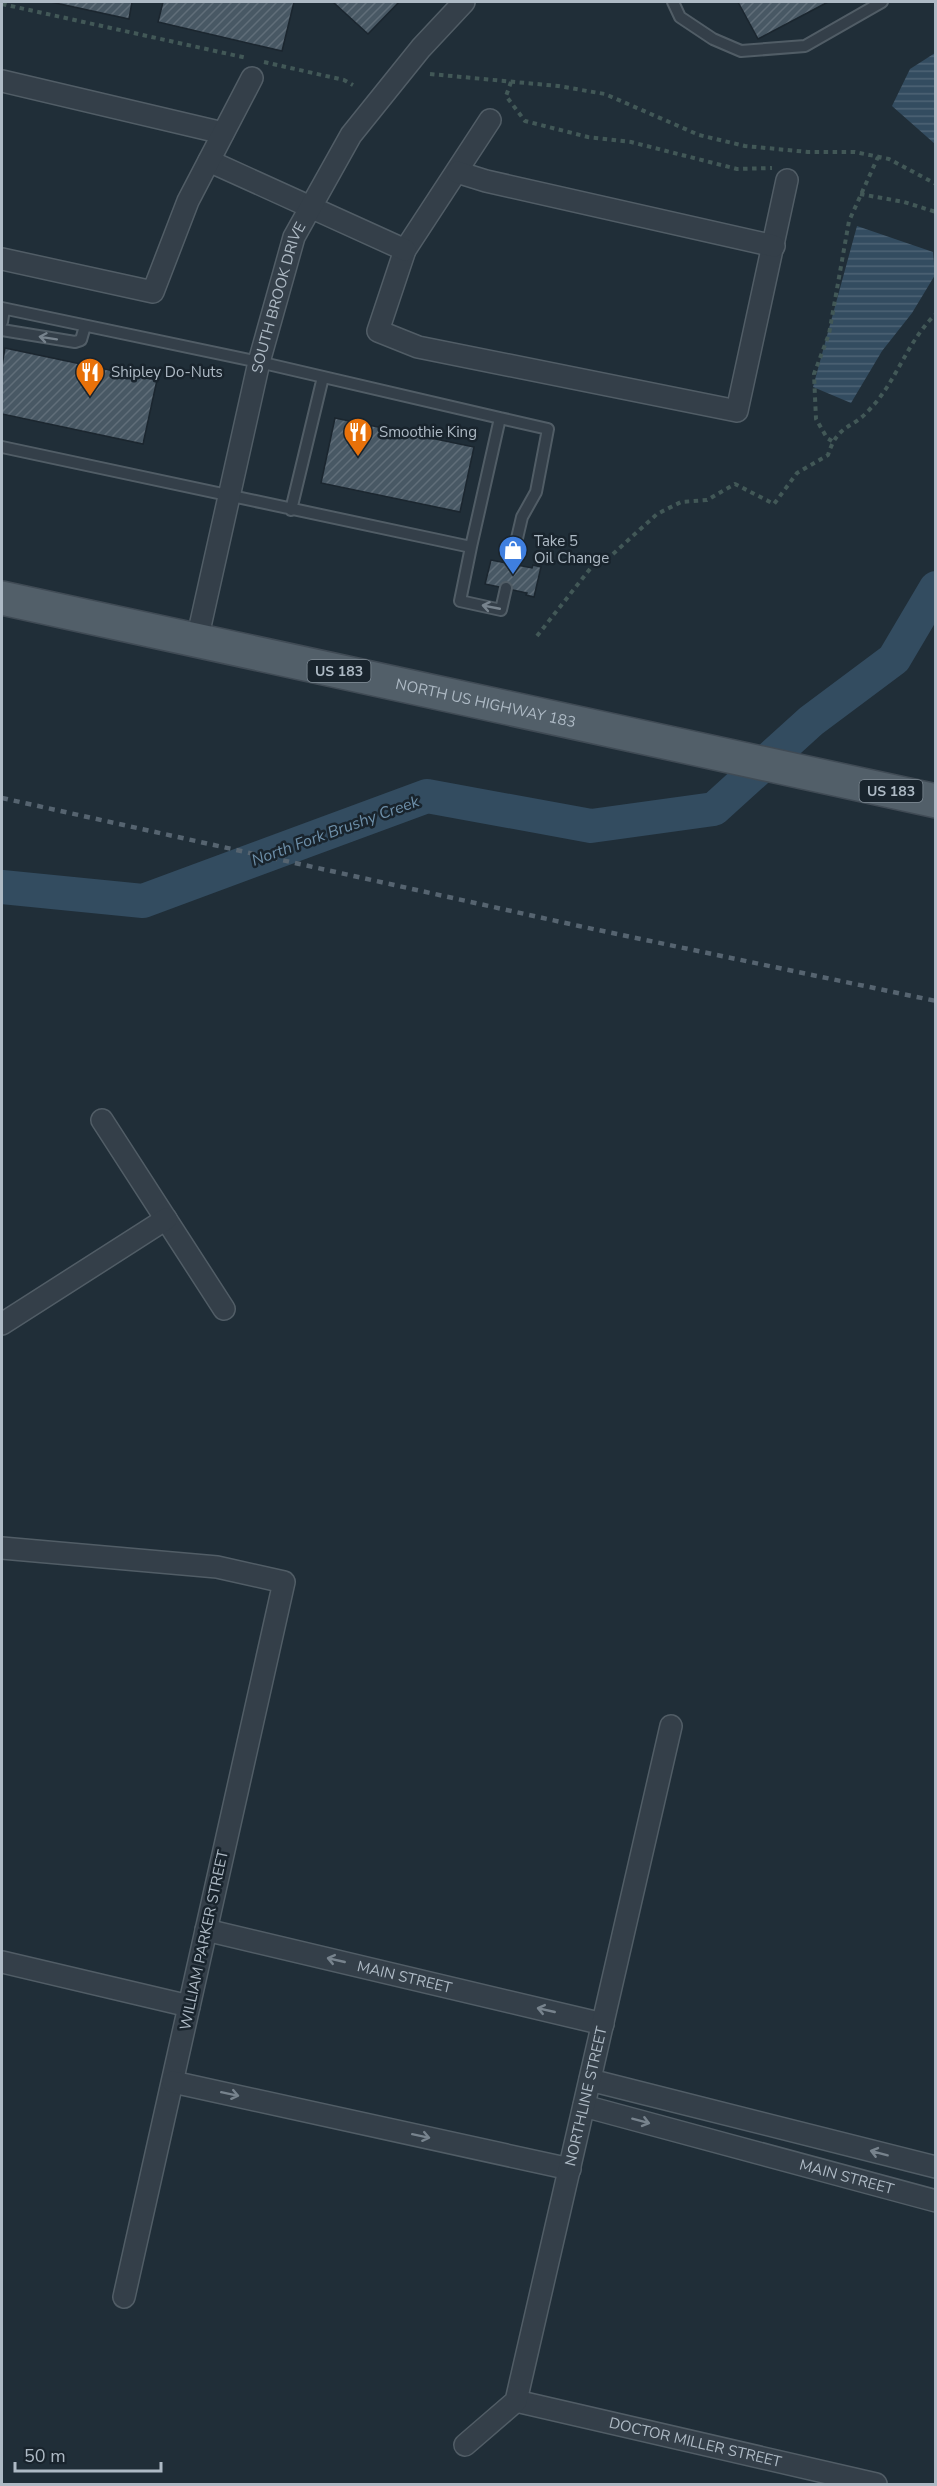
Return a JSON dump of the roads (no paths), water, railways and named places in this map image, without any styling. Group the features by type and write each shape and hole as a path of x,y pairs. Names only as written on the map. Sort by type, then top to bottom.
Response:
{"main road":[{"name":"NORTH US HIGHWAY 183","path":"2,598 936,801"}],"street":[{"name":"SOUTH BROOK DRIVE","path":"197,640 260,362 294,237 351,135 421,48 464,2"},
{"path":"2,259 153,292 188,201 252,78"},
{"path":"2,81 223,133"},
{"path":"490,120 405,250 378,331 418,347 737,411 774,246 783,175"},
{"path":"209,161 405,250"},
{"path":"457,172 498,184 774,246"},
{"path":"102,1120 224,1309"},
{"path":"2,1324 166,1219"},
{"name":"WILLIAM PARKER STREET","path":"2,1548 217,1567 284,1582 124,2297"},
{"name":"NORTHLINE STREET","path":"516,2401 671,1726"},
{"name":"MAIN STREET","path":"206,1930 603,2024"},
{"path":"2,1962 189,2006"},
{"name":"MAIN STREET","path":"590,2080 936,2168"},
{"path":"173,2082 570,2169"},
{"name":"MAIN STREET","path":"584,2106 854,2177 936,2201"},
{"path":"465,2445 516,2401"},
{"name":"DOCTOR MILLER STREET","path":"516,2401 876,2484"}],"lane":[{"path":"673,2 680,17 713,39 741,51 805,46 882,2"},
{"path":"2,322 3,309 260,362 548,429 536,492 522,517 510,564"},
{"path":"2,330 75,342 81,339 85,326"},
{"path":"291,510 323,376"},
{"path":"500,418 460,601 501,610 506,588"},
{"path":"2,447 471,547"}],"water":[{"path":"935,53 935,144 892,106 910,69"},
{"path":"857,226 933,252 935,275 912,313 882,351 851,403 813,387"}],"waterway":[{"name":"North Fork Brushy Creek","path":"2,887 143,901 427,796 591,826 714,809 811,721 894,659 936,588"}],"railway":[{"path":"2,798 579,926 936,1001"}],"place":[{"name":"Shipley Do-Nuts","path":"90,398"},
{"name":"Smoothie King","path":"358,458"},
{"name":"Take 5 Oil Change","path":"513,576"}]}
